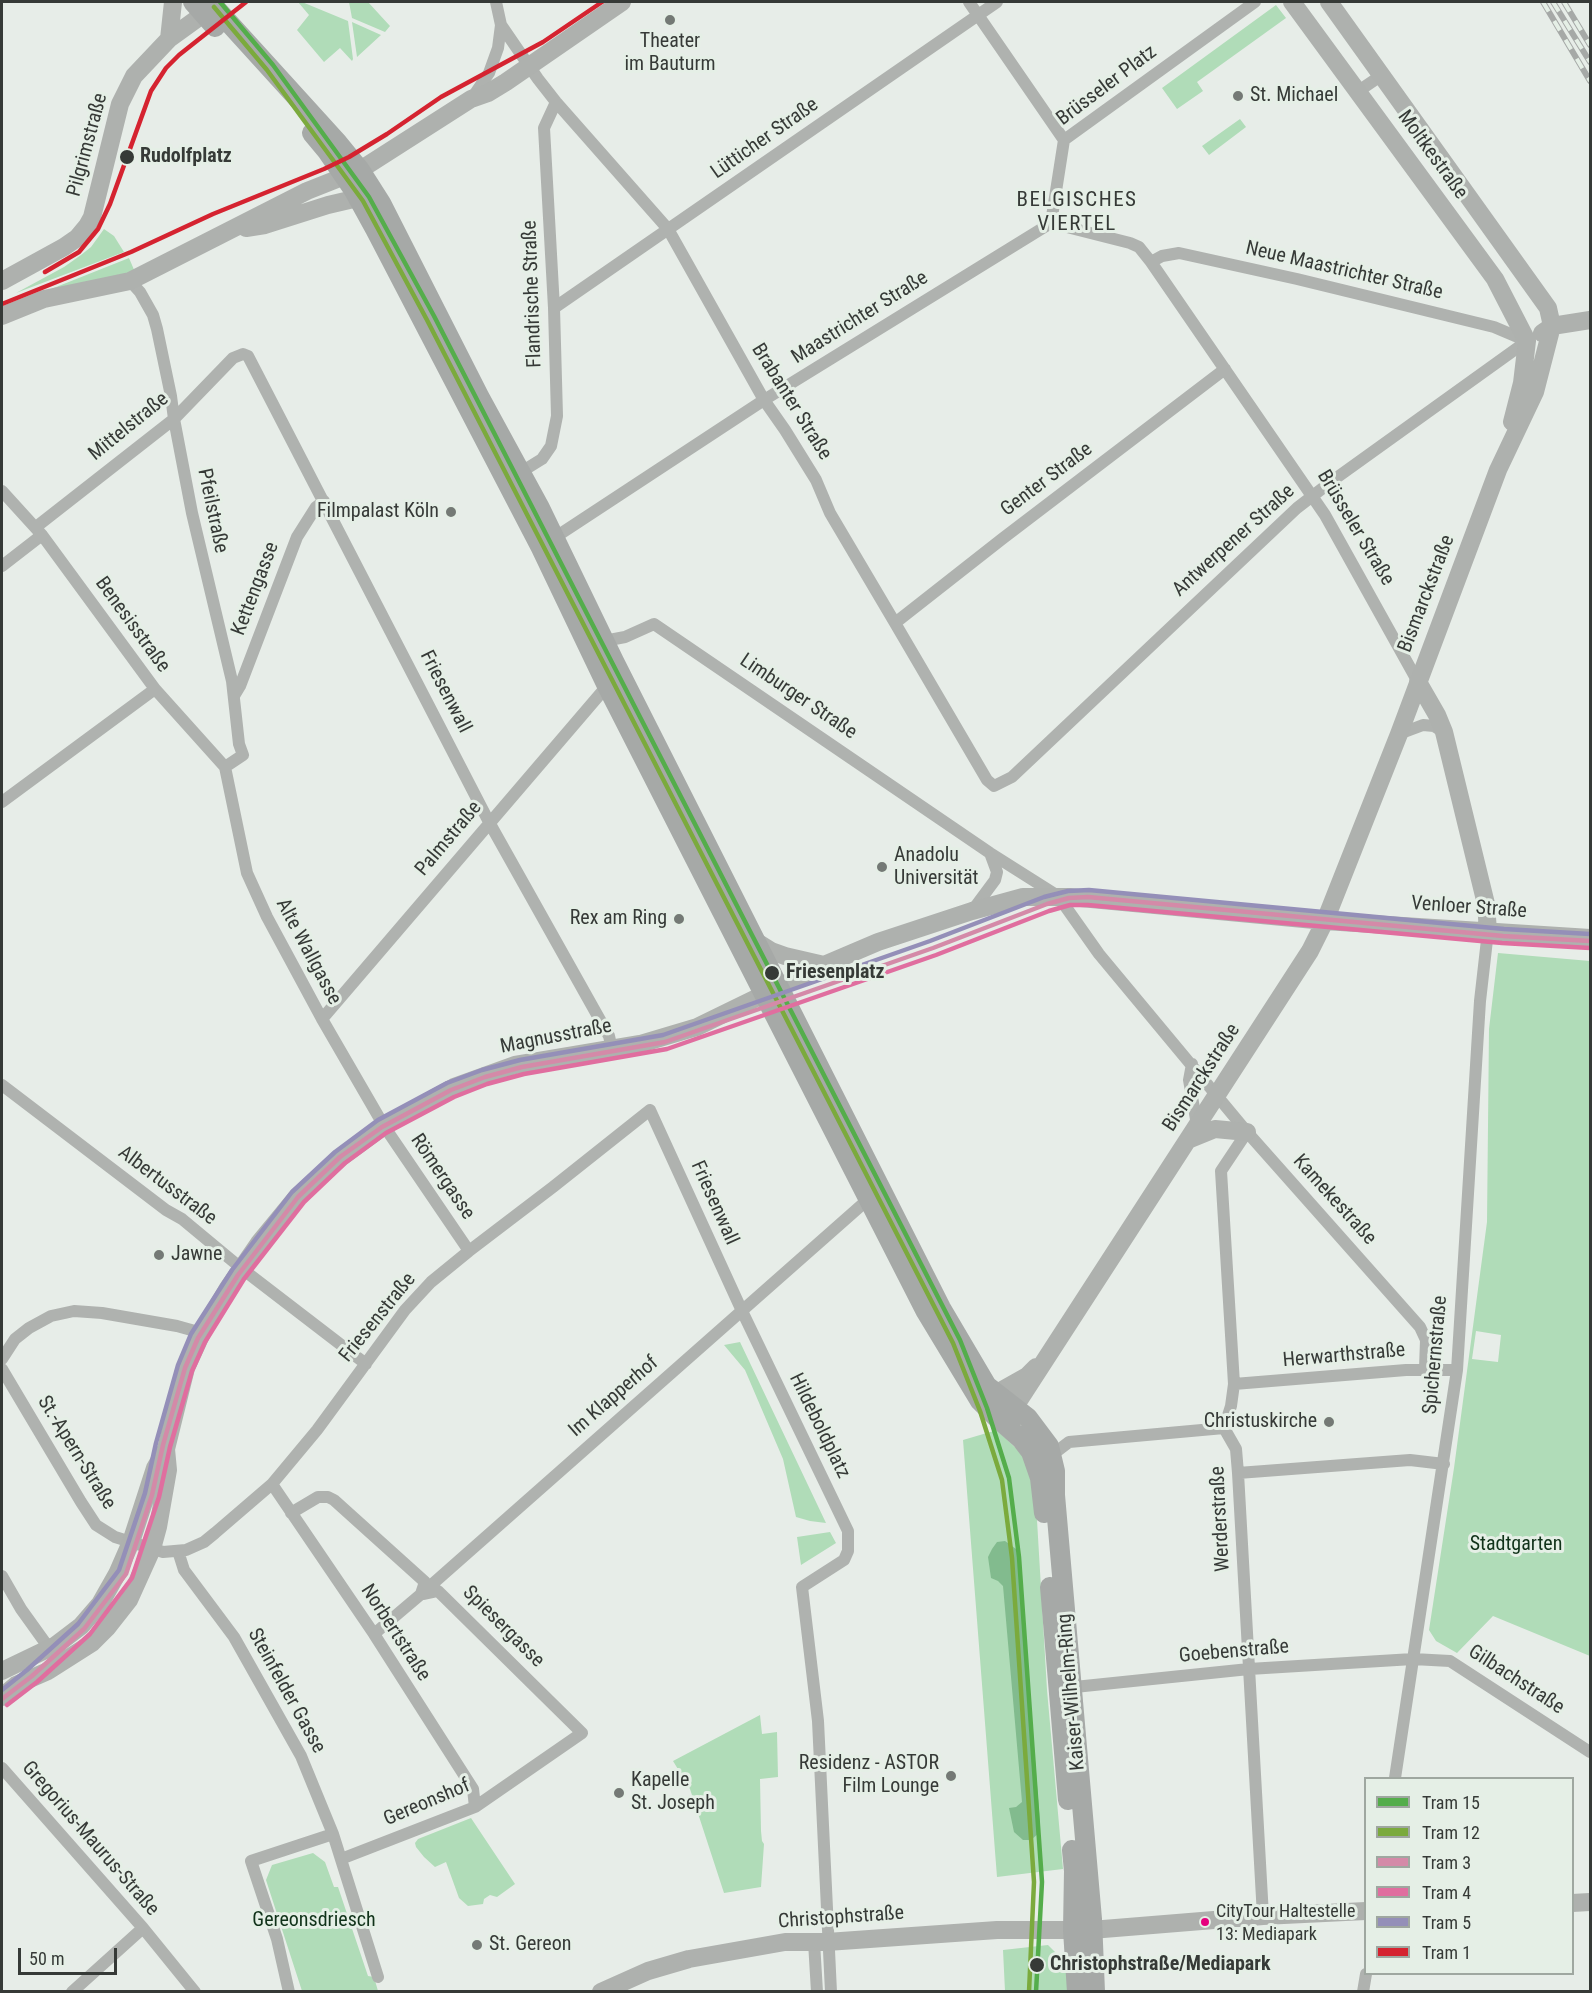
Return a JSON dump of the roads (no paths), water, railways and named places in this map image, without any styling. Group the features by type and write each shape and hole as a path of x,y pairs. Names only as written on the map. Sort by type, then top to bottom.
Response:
{"main road":[{"path":"208,5 316,138 381,203 479,396 521,472 577,621 608,686 772,991 875,1194"},
{"path":"352,174 358,198 604,641 755,941 772,991"},
{"name":"Kaiser-Wilhelm-Ring","path":"875,1194 987,1386 1021,1413 1045,1439 1052,1455 1055,1472 1074,1871 1082,1930 1095,1992"},
{"name":"Kaiser-Wilhelm-Ring","path":"875,1194 925,1310 964,1376 980,1401 1031,1452 1040,1478 1065,1688"},
{"name":"Kaiser-Wilhelm-Ring","path":"1077,1992 1082,1930"}],"street":[{"path":"169,39 172,2"},
{"path":"471,99 489,73 496,54 501,25 496,2"},
{"path":"2,316 44,299 136,278 307,191 352,174 471,99 488,93 529,67 622,2"},
{"path":"969,2 1064,140"},
{"name":"Lütticher Straße","path":"554,308 997,2"},
{"name":"Brüsseler Platz","path":"1051,223 1064,140 1255,2"},
{"name":"Moltkestraße","path":"1292,2 1496,279 1527,341"},
{"name":"Moltkestraße","path":"1329,2 1548,309 1552,326"},
{"name":"Pilgrimstraße","path":"2,281 64,247 87,226 92,217 120,104 134,76 169,39 208,5"},
{"name":"Brabanter Straße","path":"501,25 556,102 668,229 764,400 816,480 830,513 987,780"},
{"path":"1357,92 1382,75"},
{"name":"Flandrische Straße","path":"521,472 542,459 551,446 557,416 554,308 544,128 556,102"},
{"path":"210,239 249,226 266,225 328,204 358,198"},
{"name":"Brüsseler Straße","path":"1051,223 1139,247 1325,515 1437,715 1444,732 1486,904 1488,931"},
{"name":"Maastrichter Straße","path":"548,542 764,400 1051,223"},
{"name":"Neue Maastrichter Straße","path":"1151,262 1162,256 1179,253 1298,279 1484,325 1527,341"},
{"name":"Pfeilstraße","path":"136,278 140,292 155,322 192,513 234,696 239,744 243,755 225,767"},
{"path":"1527,341 1552,326 1590,320"},
{"name":"Bismarckstraße","path":"1050,1353 1310,951 1325,921 1399,734 1498,470 1535,392 1552,326"},
{"name":"Bismarckstraße","path":"1498,470 1522,383 1527,341"},
{"name":"Antwerpener Straße","path":"987,780 991,785 997,786 1012,777 1297,508 1527,341"},
{"name":"Mittelstraße","path":"2,566 39,531 174,419 234,358 243,354"},
{"name":"Friesenwall","path":"243,354 248,356 489,822 587,994 609,1036 612,1049"},
{"name":"Genter Straße","path":"895,623 1225,369"},
{"name":"Benesisstraße","path":"2,491 39,531 155,689 225,767"},
{"name":"Kettengasse","path":"234,696 240,686 297,537 316,507 324,501"},
{"path":"577,621 597,640 604,641"},
{"name":"Limburger Straße","path":"604,641 625,637 654,624 667,631 990,853 1058,896"},
{"name":"Palmstraße","path":"322,1019 608,686"},
{"path":"2,802 155,689"},
{"path":"1399,734 1423,725 1434,726 1444,732"},
{"name":"Alte Wallgasse","path":"225,767 247,873 255,894 322,1019 384,1126"},
{"path":"972,911 995,880 997,872 990,853"},
{"path":"772,991 878,942 1023,897 1058,896"},
{"name":"Venloer Straße","path":"1058,896 1325,921 1590,938"},
{"name":"Kamekestraße","path":"1058,896 1099,954 1218,1094 1247,1132 1420,1327 1426,1340 1425,1369"},
{"name":"Spichernstraße","path":"1395,1777 1457,1370 1480,1001 1488,931"},
{"path":"755,941 785,956 824,965"},
{"name":"Magnusstraße","path":"2,1671 49,1648 81,1626 100,1604 130,1542 155,1468 166,1449 186,1368 202,1333 241,1268 275,1222 296,1198 339,1159 384,1126 454,1087 484,1075 515,1065 660,1039 697,1027 772,991"},
{"path":"1052,1455 1069,1442 1224,1428 1231,1406 1234,1384 1221,1171 1247,1132 1228,1128 1192,1133 1189,1080 1192,1064"},
{"name":"Albertusstraße","path":"2,1085 148,1196 182,1219 241,1268 366,1364"},
{"name":"Friesenwall","path":"650,1110 742,1311"},
{"name":"Friesenstraße","path":"152,1549 163,1552 178,1551 204,1542 272,1484 307,1444 405,1310 431,1282 650,1110"},
{"name":"Römergasse","path":"384,1126 469,1251"},
{"name":"Im Klapperhof","path":"374,1634 420,1596 875,1194"},
{"path":"2,1359 15,1339 29,1328 51,1316 74,1311 177,1326 202,1333"},
{"name":"Hildeboldplatz","path":"742,1311 848,1531 848,1551 844,1560 802,1587 818,1721 820,1942"},
{"path":"995,1394 1027,1376 1050,1353"},
{"path":"1003,1423 1021,1413 1050,1353"},
{"name":"St.-Apern-Straße","path":"2,1369 96,1526 130,1542"},
{"name":"Herwarthstraße","path":"1234,1384 1425,1369 1457,1370"},
{"name":"Werderstraße","path":"1224,1428 1236,1449 1238,1473 1263,1916"},
{"name":"Magnusstraße","path":"2,1697 16,1685 48,1671 92,1643 129,1600 152,1549 158,1527 168,1470 166,1449"},
{"path":"1238,1473 1410,1460 1444,1464"},
{"name":"Norbertstraße","path":"272,1484 374,1634 473,1789 475,1808"},
{"path":"291,1513 318,1497 328,1497 334,1500 425,1582 420,1596"},
{"path":"130,1542 152,1549"},
{"name":"Steinfelder Gasse","path":"178,1551 184,1570 234,1637 301,1756 341,1859"},
{"path":"2,1576 21,1610 49,1648"},
{"name":"Spiesergasse","path":"420,1596 438,1591 582,1733"},
{"name":"Goebenstraße","path":"1065,1688 1250,1669 1413,1659"},
{"name":"Gilbachstraße","path":"1413,1659 1450,1661 1590,1752"},
{"name":"Gereonshof","path":"341,1859 475,1808 582,1733"},
{"name":"Gregorius-Maurus-Straße","path":"2,1768 143,1928 195,1992"},
{"path":"289,1992 277,1939 251,1861 333,1834"},
{"path":"341,1859 378,1977"},
{"path":"1574,1903 1590,1902"},
{"name":"Christophstraße","path":"601,1992 648,1971 689,1959 776,1944 997,1930 1082,1930 1263,1916 1364,1911"},
{"path":"72,1992 143,1928"},
{"path":"816,1992 820,1942"},
{"path":"820,1942 831,1992"},
{"path":"1363,1992 1366,1975"}],"railway":[{"path":"1543,2 1590,81"},
{"path":"1553,2 1590,62"},
{"path":"1564,2 1590,45"}],"tram line":[{"name":"15","path":"220,2 273,65 369,197 434,316 960,1340 987,1408 1009,1478 1019,1557 1042,1882 1036,1992"},
{"name":"1","path":"45,272 79,252 98,229 110,204 151,91 166,68 246,2"},
{"name":"1","path":"2,304 131,252 213,214 349,157 441,97 543,42 602,2"},
{"name":"12","path":"214,7 267,70 363,201 427,320 953,1343 980,1411 1002,1480 1012,1558 1034,1882 1029,1992"},
{"name":"5","path":"2,1690 78,1624 119,1570 145,1493 156,1443 178,1365 191,1334 232,1270 292,1192 335,1152 378,1120 447,1083 482,1070 520,1060 663,1035 930,941 1044,897 1068,891 1089,890 1504,929 1590,934"},
{"name":"3","path":"2,1699 32,1676 84,1629 126,1574 152,1495 163,1445 185,1368 198,1338 238,1275 298,1197 340,1157 382,1127 451,1090 485,1077 522,1067 665,1042 1069,898 1088,897 1503,936 1590,941"},
{"name":"4","path":"7,1705 37,1682 90,1634 132,1578 159,1497 170,1447 192,1371 205,1342 244,1279 304,1202 345,1163 386,1133 454,1097 487,1084 524,1074 667,1049 936,955 1070,905 1502,943 1590,948"}],"place":[{"name":"Theater im Bauturm","path":"670,20"},
{"name":"St. Michael","path":"1238,96"},
{"name":"Rudolfplatz","path":"127,157"},
{"name":"Filmpalast Köln","path":"451,512"},
{"name":"Anadolu Universität","path":"882,867"},
{"name":"Rex am Ring","path":"679,919"},
{"name":"Friesenplatz","path":"772,973"},
{"name":"Jawne","path":"159,1255"},
{"name":"Christuskirche","path":"1329,1422"},
{"name":"Residenz - ASTOR Film Lounge","path":"951,1776"},
{"name":"Kapelle St. Joseph","path":"619,1793"},
{"name":"CityTour Haltestelle 13: Mediapark","path":"1205,1922"},
{"name":"St. Gereon","path":"477,1945"},
{"name":"Christophstraße/Mediapark","path":"1037,1965"}],"district":[{"name":"BELGISCHES VIERTEL","path":"1077,213"}],"park label":[{"name":"Stadtgarten","path":"1516,1545"},
{"name":"Gereonsdriesch","path":"314,1921"}]}
